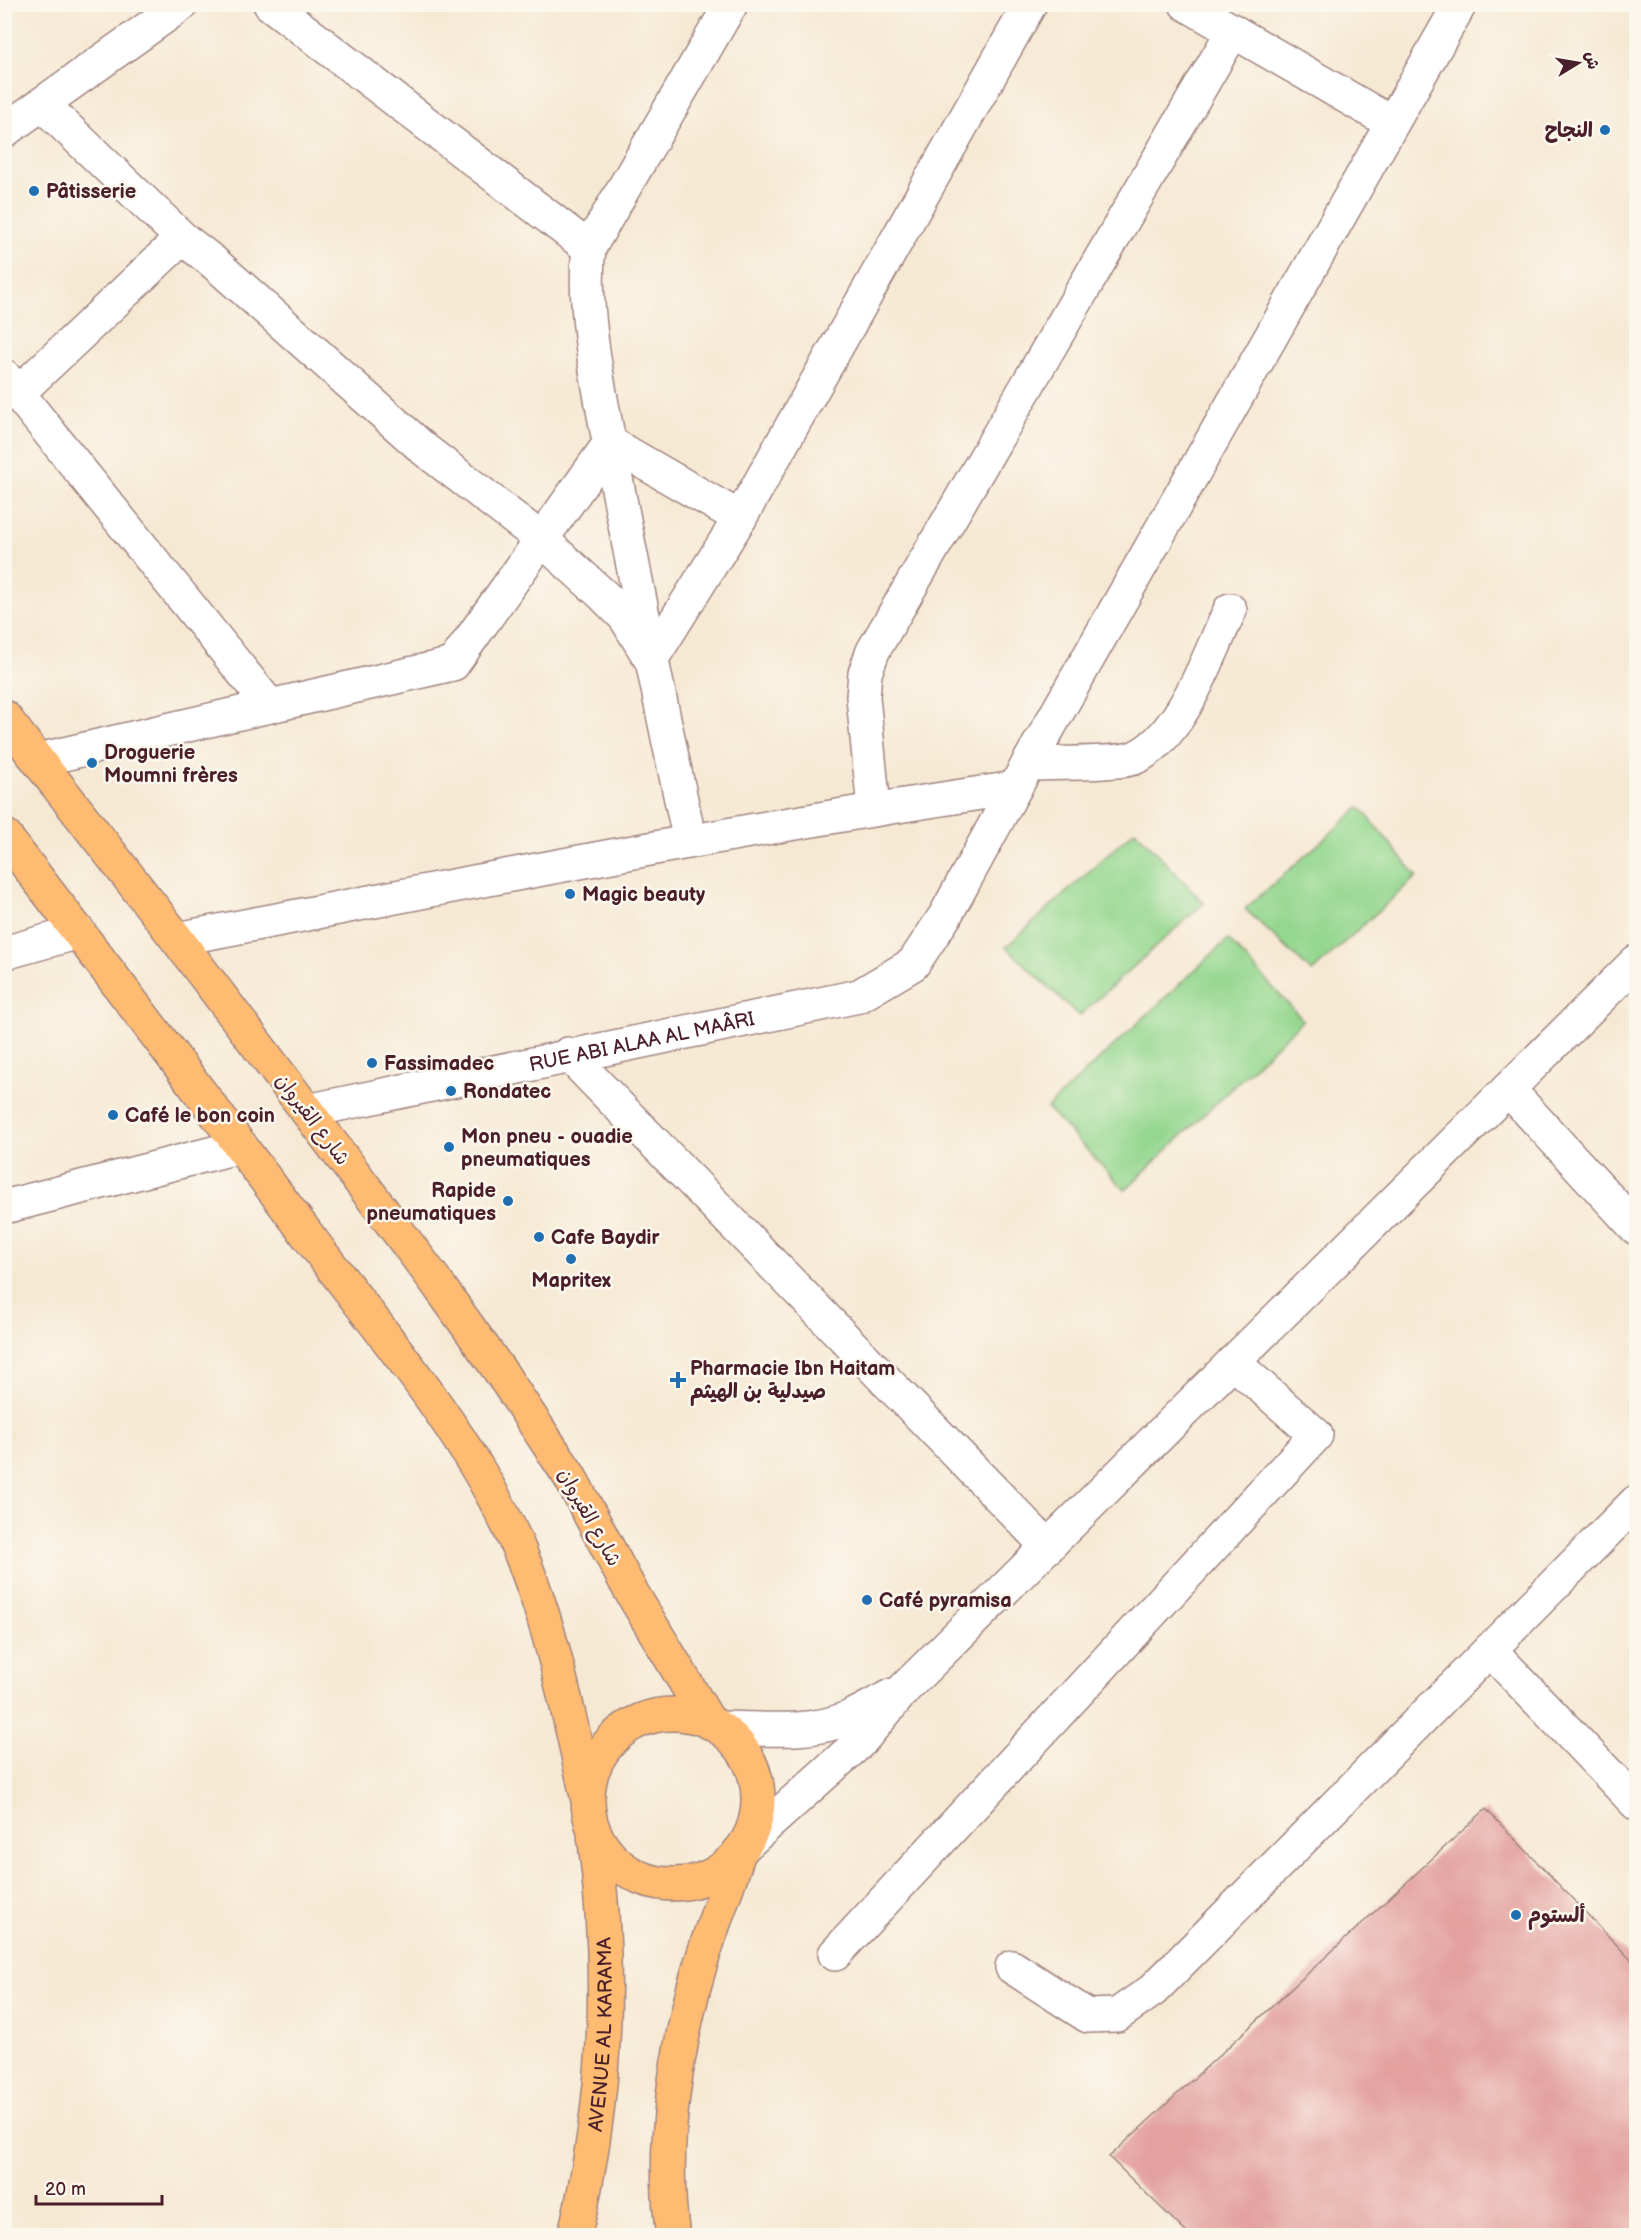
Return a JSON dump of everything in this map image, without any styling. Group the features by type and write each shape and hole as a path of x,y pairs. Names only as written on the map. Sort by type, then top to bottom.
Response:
{"main road":[{"name":"شارع القيروان","path":"4,717 177,939 434,1279 539,1428 570,1477 629,1588 714,1725"},
{"path":"4,835 241,1146 471,1456 500,1508 526,1568 558,1667 594,1832 605,1851 621,1867 640,1878 661,1884 683,1884 705,1879 724,1868 742,1849"},
{"path":"587,1796 595,1763 603,1748 628,1725 660,1714 677,1713 714,1725 740,1748 754,1772 758,1791 753,1828 742,1849 694,1986 681,2052 670,2162 669,2208 673,2235"},
{"name":"AVENUE AL KARAMA","path":"574,2235 588,2170 605,2039 606,1961 603,1899 594,1832"}],"street":[{"path":"4,131 182,4"},
{"path":"270,4 589,248"},
{"path":"690,841 651,660 610,443 587,305 585,277 589,248 731,4"},
{"path":"651,660 740,518 1030,4"},
{"path":"1186,4 1392,123"},
{"name":"RUE ABI ALAA AL MAÂRI","path":"307,1111 568,1054 743,1022 859,996 913,964 945,916 1021,776 1460,4"},
{"path":"874,808 863,697 865,673 873,651 1233,31"},
{"path":"42,104 182,238 212,261 425,450 540,538 625,617 651,660"},
{"path":"182,238 11,384 270,706"},
{"path":"610,443 740,518"},
{"path":"38,760 453,664 540,538 610,443"},
{"path":"177,939 874,808 1021,776 1132,759 1156,744 1188,701 1230,610"},
{"path":"4,953 79,932"},
{"path":"742,1849 861,1741 905,1688 1636,962"},
{"path":"568,1054 1048,1547"},
{"path":"1508,1089 1636,1228"},
{"path":"4,1207 241,1146"},
{"path":"836,1954 1316,1435 1233,1362"},
{"path":"1012,1967 1088,2016 1117,2015 1153,1990 1636,1502"},
{"path":"1491,1650 1636,1803"},
{"path":"714,1725 797,1729 822,1726 848,1718 905,1688"}],"green space":[{"path":"1360,807 1417,876 1312,972 1245,909"},
{"path":"1135,830 1204,903 1079,1016 1006,947"},
{"path":"1228,939 1303,1020 1125,1190 1047,1108"}],"building":[{"path":"1486,1809 1636,1965 1636,2236 1190,2236 1109,2157"}],"place":[{"name":"النجاح","path":"1605,130"},
{"name":"Pâtisserie","path":"34,191"},
{"name":"Droguerie Moumni frères","path":"92,763"},
{"name":"Magic beauty","path":"570,894"},
{"name":"Fassimadec","path":"372,1063"},
{"name":"Rondatec","path":"451,1091"},
{"name":"Café le bon coin","path":"113,1115"},
{"name":"Mon pneu - ouadie pneumatiques","path":"449,1147"},
{"name":"Rapide pneumatiques","path":"508,1201"},
{"name":"Cafe Baydir","path":"539,1237"},
{"name":"Mapritex","path":"571,1259"},
{"name":"Pharmacie Ibn Haitam صيدلية بن الهيثم","path":"678,1380"},
{"name":"Café pyramisa","path":"867,1600"},
{"name":"ألستوم","path":"1516,1915"}]}
